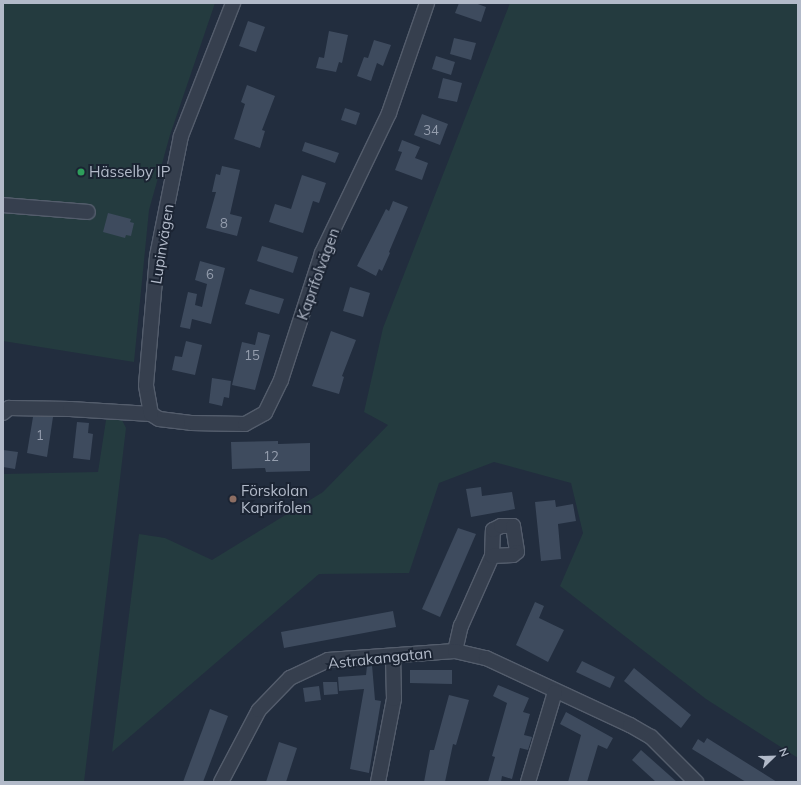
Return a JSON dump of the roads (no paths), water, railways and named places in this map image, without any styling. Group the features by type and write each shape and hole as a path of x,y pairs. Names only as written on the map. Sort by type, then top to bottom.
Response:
{"street":[{"name":"Lupinvägen","path":"151,414 146,385 157,256 180,143 233,3"},
{"name":"Kaprifolvägen","path":"151,414 159,418 191,423 245,424 265,412 281,380 322,253 388,113 427,3"},
{"path":"3,205 88,212"},
{"path":"3,413 9,408 70,409 151,414"},
{"path":"455,651 461,626 492,556"},
{"name":"Astrakangatan","path":"221,782 259,710 290,678 328,660 455,651 486,658 651,737 696,782"},
{"path":"378,782 394,699 393,656"},
{"path":"528,782 555,692"}],"place":[{"name":"Hässelby IP","path":"81,172"},
{"name":"Förskolan Kaprifolen","path":"233,499"}]}
